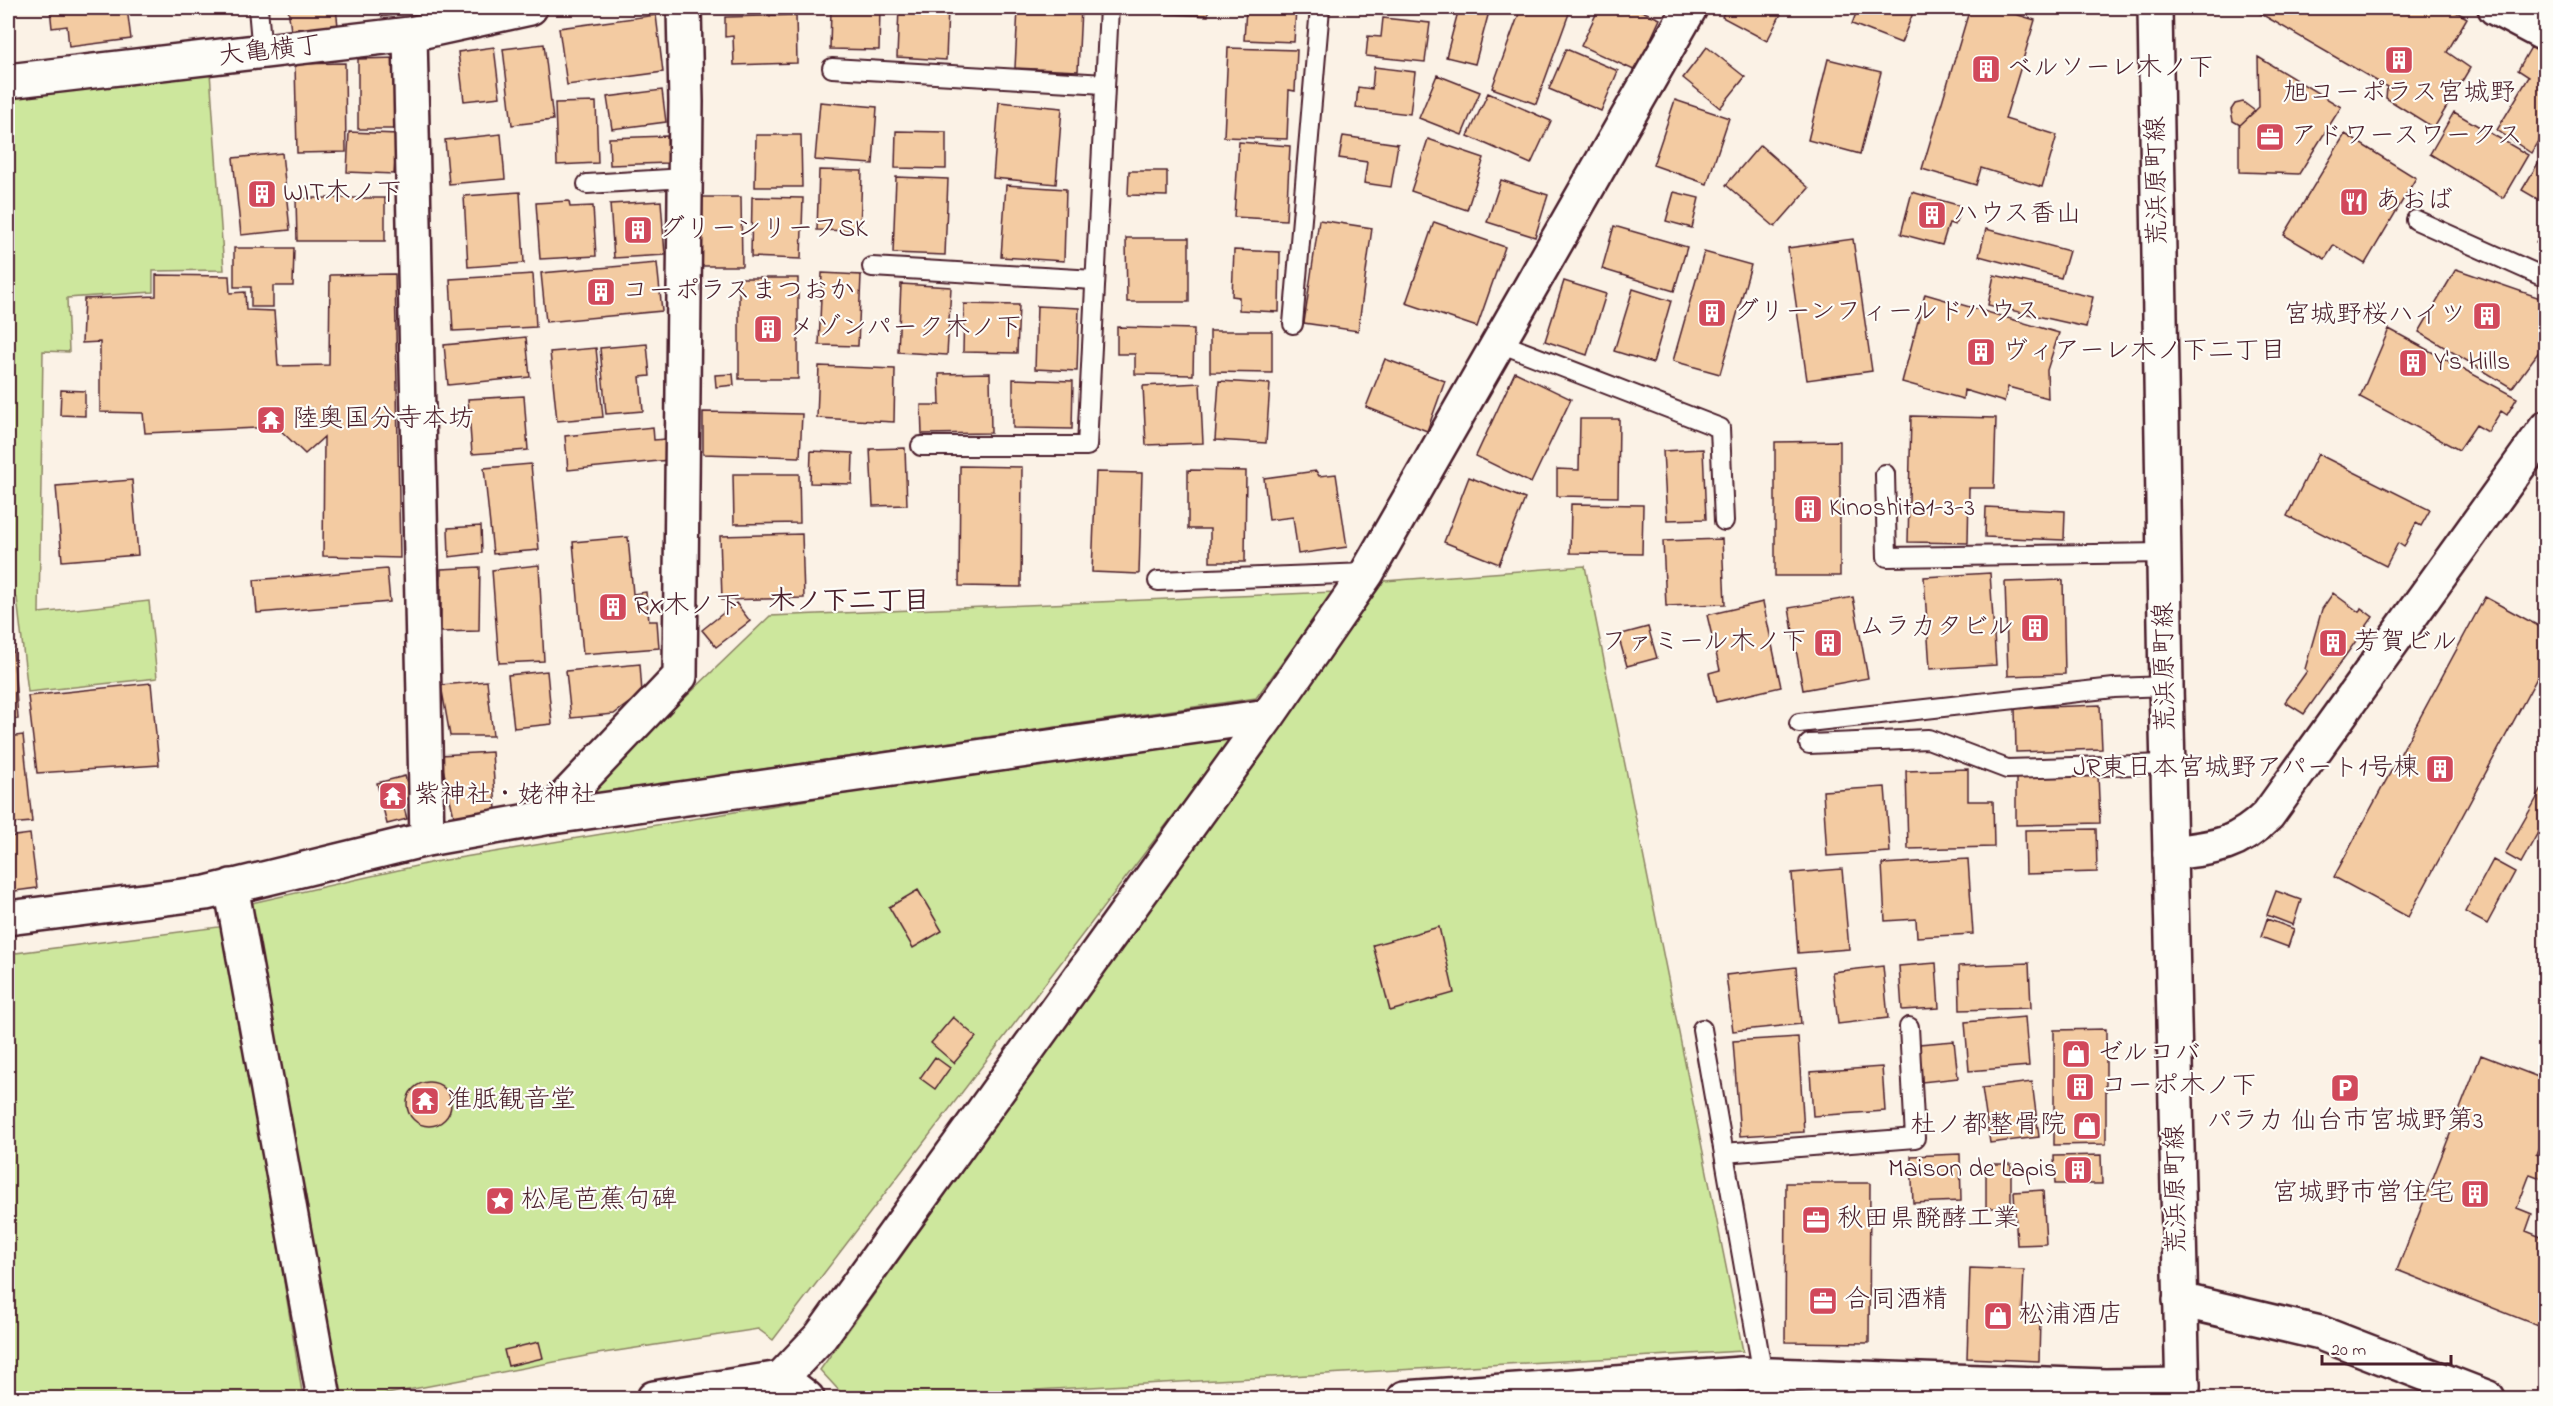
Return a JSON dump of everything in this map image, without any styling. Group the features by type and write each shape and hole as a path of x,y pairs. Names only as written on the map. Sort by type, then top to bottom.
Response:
{"street":[{"name":"大亀横丁","path":"8,81 410,34 530,8"},
{"path":"545,818 680,676 685,178 684,8"},
{"name":"荒浜原町線","path":"2155,8 2167,764 2183,1392"},
{"path":"2495,8 2546,34"},
{"path":"654,1398 781,1378 821,1336 1268,716 1367,573 1500,343 1683,10"},
{"path":"410,34 427,839"},
{"path":"2170,853 2228,844 2253,830 2268,815 2546,428"},
{"path":"8,918 206,893 427,839 545,818 1268,716"},
{"path":"231,886 324,1398"},
{"path":"2180,1300 2319,1333 2488,1398"},
{"path":"1405,1398 1729,1374 2105,1386 2183,1392"},
{"path":"781,1378 807,1398"}],"lane":[{"path":"258,8 262,53"},
{"path":"921,446 1087,446 1109,8"},
{"path":"1293,324 1320,8"},
{"path":"832,68 1105,84"},
{"path":"587,184 685,178"},
{"path":"2416,220 2546,278"},
{"path":"872,267 1095,280"},
{"path":"1500,343 1720,428 1724,521"},
{"path":"1885,474 1887,557 2164,553"},
{"path":"1158,581 1367,573"},
{"path":"1799,723 2114,688 2166,686"},
{"path":"1809,744 1928,739 2007,769 2167,764"},
{"path":"1724,1153 1915,1138 1909,1027"},
{"path":"1702,1029 1762,1375"}],"green space":[{"path":"210,72 224,270 153,271 153,292 67,298 69,352 43,351 39,613 149,601 157,678 28,692 17,598 8,598 8,97"},
{"path":"1585,566 1743,1351 889,1398 846,1398 820,1370 1384,581"},
{"path":"1334,592 1256,698 584,795 770,616"},
{"path":"1240,728 773,1340 758,1329 591,1355 366,1398 340,1398 243,905 434,862"},
{"path":"226,926 303,1398 8,1398 8,954"}],"building":[{"path":"50,8 127,8 131,39 69,47 67,26 52,28"},
{"path":"288,8 336,8 338,26 291,31"},
{"path":"380,8 427,8 427,9 382,17"},
{"path":"831,8 880,8 879,50 830,49"},
{"path":"899,8 948,8 946,60 897,57"},
{"path":"1018,8 1081,8 1078,71 1015,68"},
{"path":"1156,8 1208,8 1208,16 1156,13"},
{"path":"1246,8 1296,8 1294,42 1244,40"},
{"path":"1394,8 1434,8 1434,14 1394,10"},
{"path":"1459,8 1490,8 1475,64 1446,57"},
{"path":"1521,8 1571,8 1536,104 1492,88"},
{"path":"1599,8 1635,8 1660,19 1636,71 1581,46"},
{"path":"1726,8 1784,8 1767,41 1722,17"},
{"path":"1858,8 1915,8 1901,43 1852,24"},
{"name":"ベルソーレ木ノ下","path":"1970,8 1995,8 2035,20 2005,119 2057,135 2042,187 1981,168 1976,185 1922,169"},
{"name":"旭コーポラス宮城野","path":"2256,8 2449,8 2467,18 2447,52 2470,68 2434,128 2386,98 2387,87 2256,11"},
{"path":"656,15 663,72 567,85 559,28"},
{"path":"796,15 797,63 734,65 733,36 725,37 725,17"},
{"path":"1383,18 1430,23 1425,62 1366,56 1368,36 1381,37"},
{"path":"544,44 553,120 512,125 503,49"},
{"path":"494,47 500,97 464,101 458,52"},
{"path":"1707,47 1745,77 1720,108 1683,78"},
{"path":"2531,47 2546,55 2546,127 2531,153 2497,130 2529,77 2518,70"},
{"path":"1228,48 1297,50 1295,91 1289,90 1287,139 1224,137"},
{"path":"1566,49 1618,71 1601,111 1549,89"},
{"path":"2258,57 2341,107 2299,174 2239,172 2239,126 2259,107"},
{"path":"397,58 397,129 358,129 358,59"},
{"path":"1828,59 1881,72 1860,154 1808,140"},
{"path":"345,63 346,152 297,153 295,64"},
{"path":"1374,67 1415,72 1410,114 1356,108 1358,87 1372,89"},
{"path":"1437,75 1480,92 1462,135 1419,118"},
{"path":"662,90 666,122 612,129 607,97"},
{"path":"1488,93 1551,121 1531,164 1468,136"},
{"path":"1675,100 1729,118 1707,184 1653,165"},
{"path":"596,102 598,163 557,165 555,103"},
{"path":"820,102 877,107 873,164 815,160"},
{"path":"999,102 1062,108 1056,184 993,178"},
{"path":"2243,102 2255,111 2240,125 2233,121 2231,110 2235,104"},
{"path":"2454,112 2528,155 2503,198 2430,154"},
{"path":"896,131 946,132 946,169 895,168"},
{"path":"349,132 397,134 394,174 347,172"},
{"path":"501,134 505,179 449,184 445,140"},
{"path":"2345,134 2416,178 2365,264 2334,245 2325,259 2284,235"},
{"path":"756,135 801,135 802,187 755,187"},
{"path":"667,136 668,163 610,165 609,138"},
{"path":"1343,136 1398,144 1391,187 1364,183 1367,162 1339,158"},
{"path":"1428,139 1484,158 1467,210 1411,191"},
{"path":"1239,142 1290,146 1286,220 1234,217"},
{"path":"1760,145 1809,188 1775,227 1726,185"},
{"path":"2546,150 2546,204 2522,190"},
{"name":"WIT木ノ下","path":"282,153 290,230 241,235 233,158"},
{"path":"819,170 862,171 860,231 817,230"},
{"path":"1129,171 1167,171 1167,196 1128,195"},
{"path":"896,177 948,179 945,255 893,253"},
{"path":"1501,180 1548,195 1535,237 1487,222"},
{"path":"1006,185 1066,189 1064,261 1001,257"},
{"path":"520,192 524,263 468,267 464,196"},
{"path":"1674,192 1699,198 1692,228 1666,221"},
{"name":"ハウス香山","path":"1912,192 1961,206 1955,225 1949,223 1942,245 1901,234"},
{"path":"702,197 741,197 742,266 702,266"},
{"path":"752,197 803,198 801,259 751,257"},
{"path":"296,198 385,198 385,241 297,241"},
{"path":"569,201 570,207 593,206 596,256 540,259 536,203"},
{"name":"グリーンリーフSK","path":"661,201 665,255 614,258 610,204"},
{"path":"1319,220 1372,228 1358,331 1304,323"},
{"path":"1434,222 1505,247 1477,327 1406,303"},
{"path":"1614,226 1687,247 1674,291 1602,269"},
{"path":"2546,226 2546,248 2536,242"},
{"path":"1986,229 2069,251 2061,278 1979,256"},
{"path":"1126,238 1189,238 1189,302 1127,302"},
{"path":"1853,239 1872,371 1807,380 1788,248"},
{"path":"234,248 294,248 293,286 273,286 273,307 251,307 251,287 234,287"},
{"path":"1234,250 1280,252 1279,312 1239,310 1239,297 1232,296"},
{"name":"グリーンフィールドハウス","path":"1704,252 1751,265 1720,374 1673,361"},
{"name":"コーポラスまつおか","path":"657,263 662,311 546,322 541,273"},
{"name":"宮城野桜ハイツ","path":"2456,269 2546,300 2546,342 2512,388 2419,332"},
{"path":"822,273 861,275 858,346 819,345"},
{"name":"陸奥国分寺本坊","path":"395,274 400,558 323,556 324,437 305,454 277,427 145,433 143,413 100,412 100,342 82,343 84,299 156,296 156,275 229,276 230,293 245,292 246,310 274,311 278,366 329,365 330,275"},
{"path":"533,274 536,327 453,331 450,279"},
{"path":"1994,275 2093,297 2086,327 1988,305"},
{"name":"メゾンパーク木ノ下","path":"739,278 798,278 798,379 739,379"},
{"path":"1564,281 1606,294 1587,355 1545,341"},
{"path":"901,284 951,287 947,355 898,352"},
{"path":"1633,289 1671,301 1653,363 1614,351"},
{"name":"ヴィアーレ木ノ下二丁目","path":"1925,294 2059,333 2047,370 2048,398 2008,387 2004,402 1964,390 1963,399 1902,382"},
{"path":"964,304 1019,305 1017,353 963,352"},
{"path":"1037,306 1079,308 1077,371 1035,369"},
{"path":"1117,327 1194,329 1193,375 1135,374 1135,354 1117,354"},
{"name":"Y's Hills","path":"2389,329 2517,398 2507,415 2501,411 2488,432 2476,425 2459,450 2360,397"},
{"path":"1210,331 1272,331 1272,373 1210,372"},
{"path":"526,337 530,377 448,385 444,345"},
{"path":"647,344 650,376 640,377 643,411 606,414 600,348"},
{"path":"596,348 603,417 557,421 550,352"},
{"path":"1385,359 1445,381 1427,431 1366,407"},
{"path":"819,366 895,369 894,422 817,418"},
{"path":"1515,372 1571,399 1531,483 1476,456"},
{"path":"990,373 991,433 922,434 921,405 940,405 939,374"},
{"path":"733,374 734,385 716,387 715,375"},
{"path":"1013,379 1073,381 1072,429 1013,428"},
{"path":"1219,381 1270,384 1266,443 1215,440"},
{"path":"1200,383 1203,443 1146,445 1143,386"},
{"path":"61,390 85,391 85,416 60,415"},
{"path":"524,396 528,450 472,454 468,399"},
{"path":"703,412 802,414 800,457 703,454"},
{"path":"1911,416 1996,418 1994,488 1969,488 1968,543 1908,542"},
{"path":"1580,419 1619,419 1618,497 1557,496 1557,469 1579,470"},
{"path":"653,427 654,440 666,439 669,460 568,470 565,436"},
{"name":"Kinoshita1-3-3","path":"1840,441 1840,576 1775,576 1775,442"},
{"path":"905,448 907,505 873,506 870,449"},
{"path":"1703,449 1706,519 1667,520 1663,451"},
{"path":"811,451 853,453 852,484 810,483"},
{"path":"2318,454 2430,510 2421,526 2416,523 2404,547 2398,543 2386,566 2287,516"},
{"path":"531,464 539,550 493,554 484,468"},
{"path":"960,466 1022,467 1021,587 959,586"},
{"path":"1188,470 1246,471 1245,562 1210,562 1210,529 1188,529"},
{"path":"1316,471 1319,476 1336,474 1347,547 1298,554 1293,517 1269,520 1264,478"},
{"path":"1096,472 1142,473 1139,574 1092,572"},
{"path":"733,474 799,474 800,523 734,524"},
{"path":"1469,477 1525,499 1499,564 1444,542"},
{"path":"132,480 138,555 62,561 56,486"},
{"path":"1571,504 1643,505 1642,554 1570,553"},
{"path":"1986,507 2065,511 2064,540 1985,537"},
{"path":"481,526 482,553 449,557 448,528"},
{"path":"802,534 804,598 722,600 720,536"},
{"name":"RX木ノ下","path":"628,537 633,594 646,592 649,621 657,621 659,648 583,654 573,542"},
{"path":"1722,539 1725,604 1666,606 1663,541"},
{"path":"539,565 544,661 499,663 492,570"},
{"path":"480,567 479,631 441,632 441,569"},
{"path":"387,569 390,602 257,613 254,580"},
{"path":"1990,573 1996,665 1930,669 1924,577"},
{"name":"ムラカタビル","path":"2063,580 2065,674 2008,676 2005,582"},
{"name":"芳賀ビル","path":"2333,593 2359,612 2361,608 2373,617 2304,714 2285,702 2307,671 2305,669 2322,609"},
{"name":"ファミール木ノ下","path":"1853,597 1868,678 1803,690 1789,608"},
{"name":"JR東日本宮城野アパート1号棟","path":"2485,597 2546,630 2546,661 2408,917 2334,877"},
{"path":"1763,602 1781,687 1716,702 1709,673 1720,670 1707,615"},
{"path":"736,603 750,621 716,647 702,630"},
{"path":"8,605 10,605 18,719 8,720"},
{"path":"1648,627 1657,658 1627,666 1618,635"},
{"path":"640,664 642,693 614,714 571,718 566,671"},
{"path":"547,671 552,724 514,728 508,675"},
{"path":"487,681 493,736 450,736 441,685"},
{"path":"151,683 159,765 37,773 28,696"},
{"path":"2100,705 2102,749 2016,752 2015,708"},
{"path":"23,735 32,822 8,824 8,737"},
{"path":"492,752 496,810 455,821 440,755"},
{"path":"1968,769 1968,801 1993,801 1994,847 1908,849 1906,771"},
{"path":"2098,775 2100,823 2016,825 2016,778"},
{"path":"405,776 411,798 402,800 407,819 387,824 377,783"},
{"path":"2546,782 2546,818 2521,863 2505,854"},
{"path":"1885,787 1890,852 1827,856 1823,791"},
{"path":"2096,829 2097,872 2026,874 2025,830"},
{"path":"30,834 37,888 8,892 8,837"},
{"path":"1968,859 1973,934 1917,937 1916,919 1885,921 1882,864"},
{"path":"2493,860 2515,872 2487,924 2465,912"},
{"path":"1842,869 1849,949 1798,953 1792,873"},
{"path":"918,890 942,931 913,948 889,907"},
{"path":"2276,891 2301,900 2293,925 2267,915"},
{"path":"2267,919 2294,929 2288,947 2261,937"},
{"path":"1439,927 1454,993 1390,1011 1373,945"},
{"path":"1936,963 1939,1008 1902,1010 1899,966"},
{"path":"2029,963 2031,1008 1960,1010 1959,966"},
{"path":"1883,966 1888,1018 1838,1024 1832,972"},
{"path":"1796,967 1801,1024 1733,1031 1726,975"},
{"path":"953,1017 976,1037 954,1063 931,1043"},
{"path":"2025,1017 2029,1066 1969,1071 1965,1022"},
{"name":"コーポ木ノ下","path":"2106,1029 2106,1144 2054,1145 2054,1030"},
{"path":"1798,1037 1804,1132 1740,1136 1733,1041"},
{"path":"1954,1041 1958,1078 1922,1082 1919,1044"},
{"name":"宮城野市営住宅","path":"2481,1055 2546,1080 2546,1130 2536,1154 2546,1158 2546,1180 2530,1174 2517,1208 2532,1214 2526,1231 2546,1239 2546,1329 2397,1270"},
{"path":"935,1057 950,1068 935,1089 920,1078"},
{"path":"1882,1067 1885,1111 1813,1116 1810,1072"},
{"path":"429,1082 444,1089 451,1104 444,1119 429,1126 414,1119 407,1104 414,1089"},
{"path":"2032,1082 2039,1137 1990,1143 1982,1088"},
{"path":"1960,1154 1961,1201 1913,1203 1911,1156"},
{"name":"Maison de Lapis","path":"2101,1155 2102,1184 2055,1184 2054,1156"},
{"path":"1986,1164 2011,1164 2011,1208 1986,1208"},
{"path":"1786,1183 1870,1183 1869,1343 1785,1342"},
{"path":"2043,1190 2046,1244 2017,1245 2014,1192"},
{"path":"1970,1268 2024,1270 2022,1317 2040,1318 2039,1361 1967,1358"},
{"path":"539,1342 543,1358 508,1366 504,1350"}],"place":[{"name":"旭コーポラス宮城野","path":"2399,60"},
{"name":"ベルソーレ木ノ下","path":"1986,69"},
{"name":"アドワースワークス","path":"2270,137"},
{"name":"WIT木ノ下","path":"262,194"},
{"name":"あおば","path":"2354,202"},
{"name":"ハウス香山","path":"1932,215"},
{"name":"グリーンリーフSK","path":"638,230"},
{"name":"コーポラスまつおか","path":"601,292"},
{"name":"グリーンフィールドハウス","path":"1712,313"},
{"name":"宮城野桜ハイツ","path":"2487,316"},
{"name":"メゾンパーク木ノ下","path":"768,329"},
{"name":"ヴィアーレ木ノ下二丁目","path":"1981,352"},
{"name":"Y's Hills","path":"2413,363"},
{"name":"陸奥国分寺本坊","path":"271,420"},
{"name":"Kinoshita1-3-3","path":"1808,509"},
{"name":"RX木ノ下","path":"613,607"},
{"name":"ムラカタビル","path":"2035,628"},
{"name":"ファミール木ノ下","path":"1828,643"},
{"name":"芳賀ビル","path":"2333,643"},
{"name":"JR東日本宮城野アパート1号棟","path":"2440,769"},
{"name":"紫神社・姥神社","path":"393,796"},
{"name":"ゼルコバ","path":"2076,1054"},
{"name":"コーポ木ノ下","path":"2080,1087"},
{"name":"パラカ 仙台市宮城野第3","path":"2345,1088"},
{"name":"准胝観音堂","path":"425,1101"},
{"name":"杜ノ都整骨院","path":"2087,1126"},
{"name":"Maison de Lapis","path":"2078,1170"},
{"name":"宮城野市営住宅","path":"2475,1194"},
{"name":"松尾芭蕉句碑","path":"500,1201"},
{"name":"秋田県醗酵工業","path":"1816,1220"},
{"name":"合同酒精","path":"1823,1301"},
{"name":"松浦酒店","path":"1998,1316"}],"district":[{"name":"木ノ下二丁目","path":"849,602"}]}
